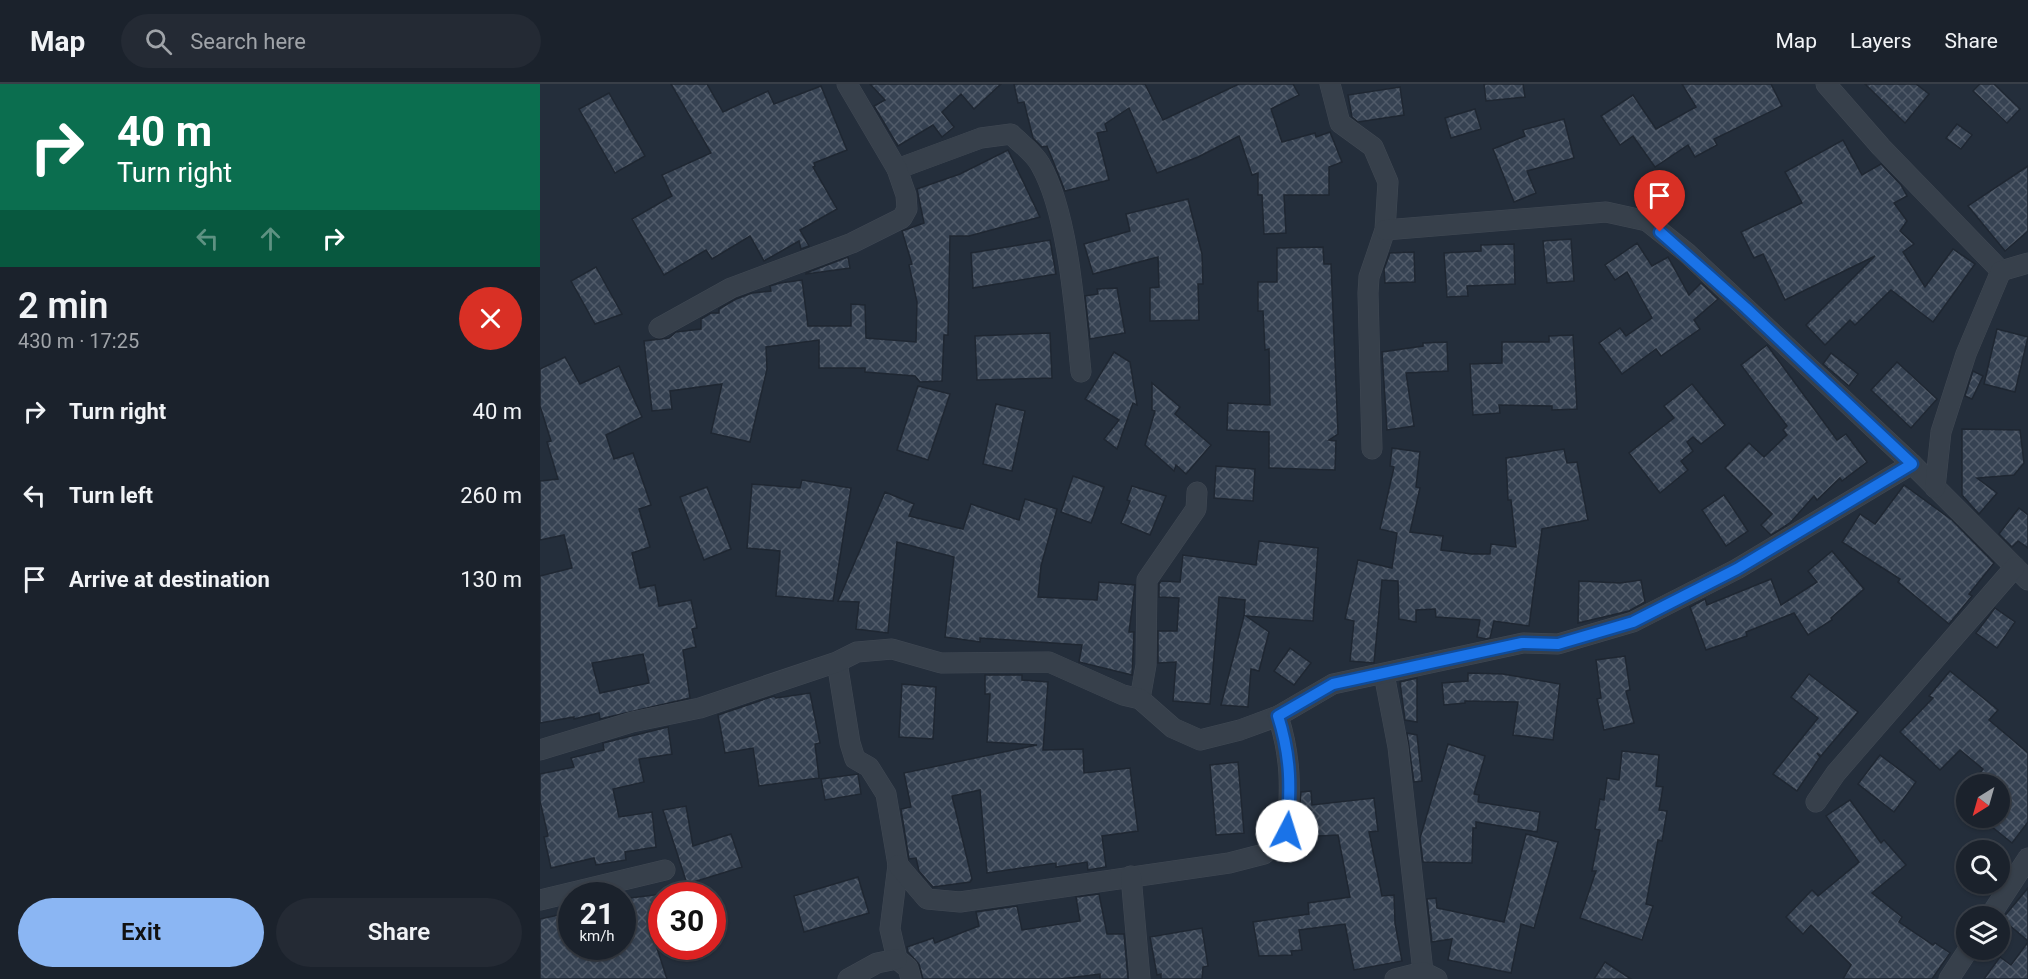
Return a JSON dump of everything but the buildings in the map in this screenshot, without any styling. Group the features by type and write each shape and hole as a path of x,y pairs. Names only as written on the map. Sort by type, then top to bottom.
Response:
{"street":[{"path":"660,328 731,288 852,243 902,218 907,209 906,195 897,169 847,84"},
{"path":"1330,84 1340,123 1373,147 1388,182 1385,230 1369,277 1368,293 1372,449"},
{"path":"1826,84 1881,147 2001,271"},
{"path":"897,169 981,138 1011,134 1039,162 1054,193 1073,290 1081,372"},
{"path":"1385,230 1606,212 1647,221 1695,261 1912,464 2021,574 1881,719 1836,773 1816,802"},
{"path":"2001,271 2028,263"},
{"path":"1935,488 1941,432 1966,354 2001,271"},
{"path":"540,750 632,722 700,708 837,662 857,652 892,649 941,663 1049,662 1124,695 1140,699 1173,728 1200,740 1240,730 1278,716 1333,684 1522,643 1558,644 1633,622 1737,569 1912,464"},
{"path":"1140,699 1146,665 1147,580 1196,509 1197,492"},
{"path":"837,662 850,743 855,759 869,767 886,794 898,865 890,929 897,959 908,969 911,979"},
{"path":"1384,674 1398,747 1430,975 1395,979"},
{"path":"898,865 927,899 960,902 1229,863 1264,854 1287,831 1291,787 1288,748 1278,716"},
{"path":"1997,906 2027,863"},
{"path":"540,900 664,870"},
{"path":"1131,876 1140,979"},
{"path":"848,979 877,963 897,959"},
{"path":"1949,979 1961,960"}],"route":[{"path":"1287,831 1291,787 1288,748 1278,716 1333,684 1522,643 1558,644 1633,622 1737,569 1912,464 1687,253 1660,232"}]}
